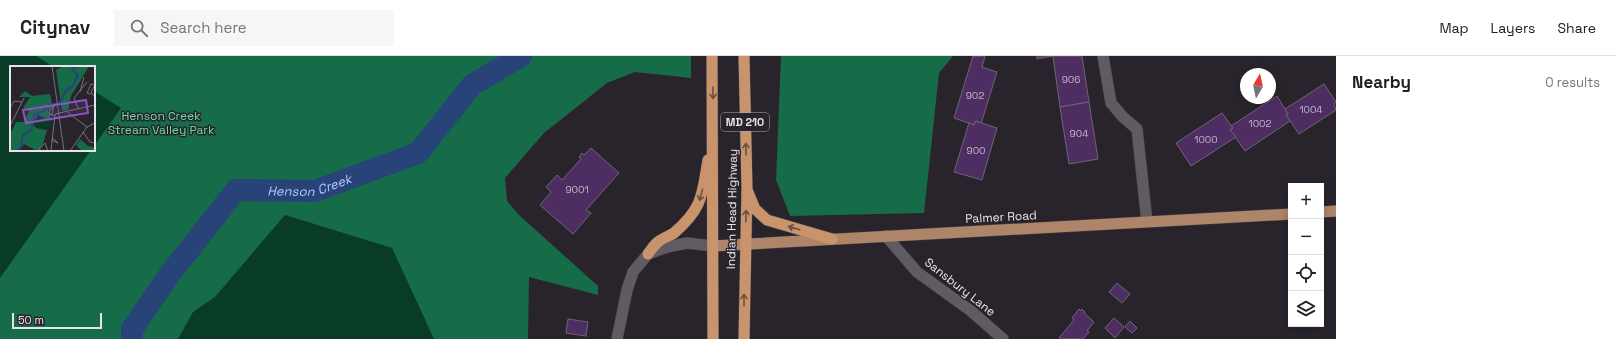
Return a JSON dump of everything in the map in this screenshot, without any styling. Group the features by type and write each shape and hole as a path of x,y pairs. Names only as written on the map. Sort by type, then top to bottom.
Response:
{"highway":[{"name":"Indian Head Highway","path":"712,56 713,339"},
{"name":"Indian Head Highway","path":"744,56 747,188 744,339"},
{"path":"648,254 657,242 671,235 686,223 697,208 702,196 713,130"},
{"path":"747,188 755,209 767,220 832,239"}],"main road":[{"path":"1324,212 1336,211"},
{"name":"Palmer Road","path":"713,246 1288,214"}],"street":[{"path":"1103,56 1111,102 1123,117 1136,129 1147,222"},
{"name":"Sansbury Lane","path":"886,236 918,272 971,311 1003,339"},
{"path":"617,339 627,290 633,272 648,254 667,246 687,244 713,246"}],"green space":[{"name":"Henson Creek Stream Valley Park","path":"0,56 294,56 0,339"},
{"path":"36,56 691,56 691,78 635,72 607,83 544,133 505,178 507,201 519,215 598,286 598,295 529,277 528,339 434,339 392,248 285,215 215,297 193,312 178,339 0,339 0,278 90,151 95,151 95,145 121,108 95,92 95,66 52,66"},
{"path":"781,56 953,56 939,73 924,213 790,216 776,180"},
{"path":"285,215 392,248 434,339 178,339 193,312 212,300"}],"building":[{"path":"973,56 985,56 982,67 997,72 981,124 976,121 974,125 954,118"},
{"path":"1037,56 1053,56 1037,59"},
{"path":"1053,56 1082,56 1089,102 1060,107"},
{"path":"1324,84 1336,102 1334,104 1336,110 1299,134 1286,115 1288,114 1285,109"},
{"path":"1276,97 1288,114 1286,115 1290,121 1245,151 1230,130 1233,128 1231,126 1265,104 1276,104"},
{"path":"1089,102 1098,159 1069,164 1060,107"},
{"path":"1222,113 1233,128 1230,130 1236,137 1191,166 1176,143"},
{"path":"976,121 997,128 982,180 954,172 969,123 974,125"},
{"path":"591,148 619,173 586,210 591,213 573,234 540,205 551,192 546,187 557,175 562,180 581,159 579,157 582,153 584,155"},
{"path":"1117,283 1130,294 1122,303 1109,292"},
{"path":"1079,309 1081,311 1082,309 1085,312 1084,313 1094,322 1087,331 1089,332 1083,339 1059,338 1074,320 1072,318"},
{"path":"1114,318 1124,327 1115,338 1105,328"},
{"path":"568,319 588,322 586,336 566,333"},
{"path":"1130,321 1137,328 1132,333 1125,327"}],"waterway":[{"name":"Henson Creek","path":"132,339 132,329 170,274 236,190 315,191 418,153 472,85 521,56"}]}
